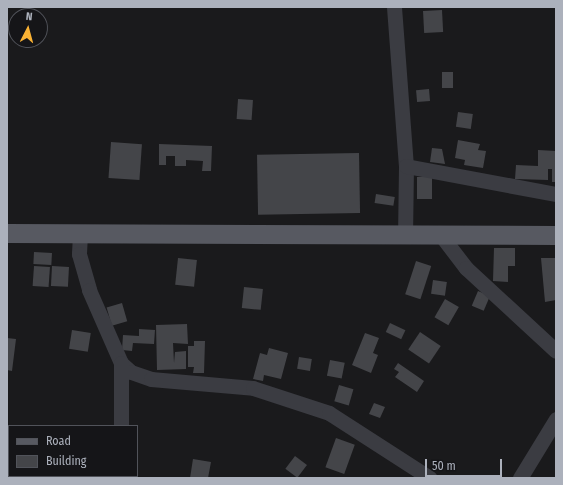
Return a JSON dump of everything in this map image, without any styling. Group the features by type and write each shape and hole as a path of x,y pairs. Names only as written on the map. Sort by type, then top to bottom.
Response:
{"main road":[{"path":"7,233 556,235"}],"street":[{"path":"394,7 406,166 405,234"},
{"path":"406,166 556,194"},
{"path":"80,234 80,259 89,290 121,363 121,425"},
{"path":"440,234 466,268 556,351"},
{"path":"121,363 140,376 239,385 329,413 356,427 430,478"},
{"path":"520,478 556,419"}],"building":[{"path":"442,10 443,32 424,33 423,11"},
{"path":"442,72 453,72 453,88 442,88"},
{"path":"429,89 430,101 417,102 416,90"},
{"path":"238,99 253,100 252,120 237,119"},
{"path":"458,112 473,114 471,129 456,127"},
{"path":"458,140 480,144 478,150 486,151 483,168 464,165 465,160 455,158"},
{"path":"111,142 142,144 139,180 108,178"},
{"path":"159,144 212,146 211,171 202,171 203,161 186,160 186,166 175,166 175,156 166,156 166,165 159,165"},
{"path":"432,148 442,149 445,164 430,162"},
{"path":"538,150 556,151 556,182 552,182 552,169 548,169 548,180 515,179 516,165 538,166"},
{"path":"359,153 360,213 258,215 257,155"},
{"path":"417,177 432,177 432,199 417,199"},
{"path":"376,194 395,197 393,206 375,203"},
{"path":"494,248 515,248 515,266 508,266 508,282 493,281"},
{"path":"34,252 52,253 51,265 33,264"},
{"path":"178,258 197,260 194,287 175,285"},
{"path":"541,258 556,258 556,300 545,302"},
{"path":"416,261 431,266 420,299 405,294"},
{"path":"34,266 50,267 49,287 33,286"},
{"path":"52,266 69,267 68,287 51,286"},
{"path":"433,280 447,282 445,296 431,294"},
{"path":"244,287 263,289 261,310 242,308"},
{"path":"478,291 490,296 484,311 472,306"},
{"path":"445,299 459,307 448,325 434,317"},
{"path":"122,303 127,321 112,326 107,307"},
{"path":"390,323 405,330 401,339 386,332"},
{"path":"187,324 188,344 173,343 174,363 175,352 186,351 186,369 157,370 156,325"},
{"path":"139,329 155,330 154,344 133,343 132,351 122,350 123,335 139,336"},
{"path":"72,330 91,333 88,352 69,349"},
{"path":"420,332 441,346 429,363 408,349"},
{"path":"365,333 379,338 373,353 378,355 371,373 352,365"},
{"path":"7,338 16,339 12,371 7,370"},
{"path":"194,341 205,341 204,373 193,373 194,367 188,367 188,346 194,346"},
{"path":"269,348 288,353 281,379 264,375 263,381 253,379 260,353 267,355"},
{"path":"299,357 312,359 310,371 297,369"},
{"path":"330,360 345,363 342,379 327,376"},
{"path":"398,363 424,381 417,392 395,377 399,372 394,369"},
{"path":"339,385 353,389 349,405 334,401"},
{"path":"374,403 385,407 380,418 369,414"},
{"path":"336,438 355,445 344,474 325,467"},
{"path":"295,456 307,465 297,478 285,469"},
{"path":"193,459 211,462 208,478 190,478"}]}
